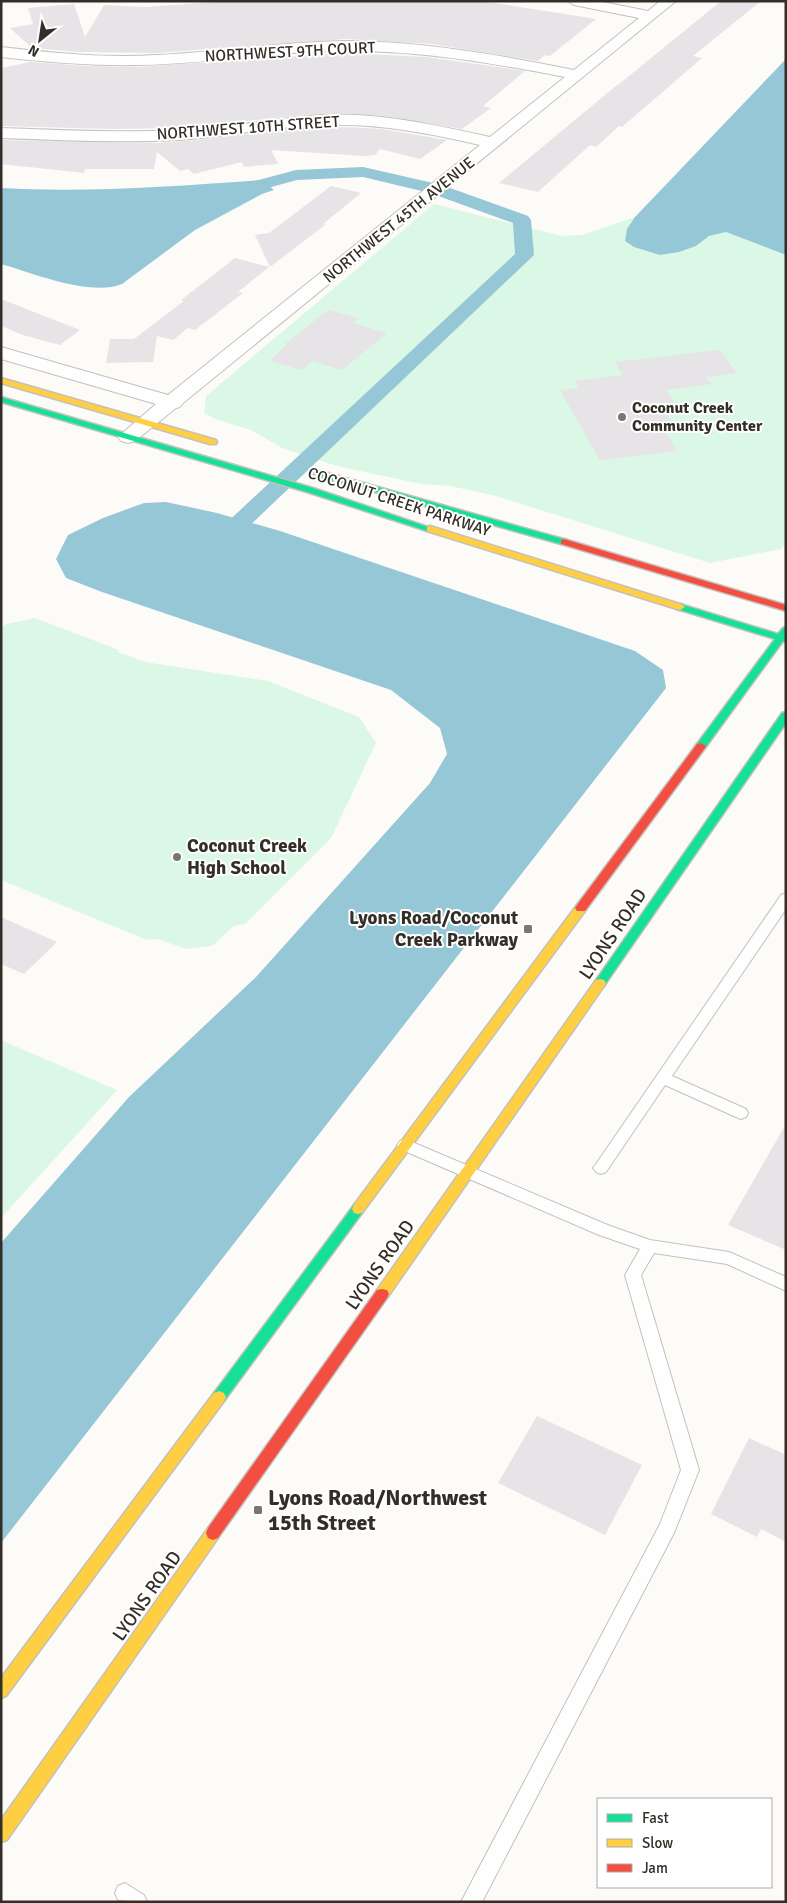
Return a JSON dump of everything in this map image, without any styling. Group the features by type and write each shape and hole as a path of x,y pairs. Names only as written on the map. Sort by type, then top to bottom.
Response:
{"main road":[{"path":"1,380 223,445"},
{"name":"COCONUT CREEK PARKWAY","path":"1,400 310,490 513,556 784,635"},
{"name":"COCONUT CREEK PARKWAY","path":"307,470 508,525 786,608"},
{"name":"LYONS ROAD","path":"1,1691 784,635"},
{"name":"LYONS ROAD","path":"1,1834 642,926 786,715"}],"street":[{"path":"574,1 651,16"},
{"name":"NORTHWEST 45TH AVENUE","path":"128,438 669,1"},
{"name":"NORTHWEST 9TH COURT","path":"1,52 102,61 157,60 265,50 345,46 418,49 498,59 577,75"},
{"name":"NORTHWEST 10TH STREET","path":"1,133 106,138 180,135 322,120 376,121 427,128 493,143"},
{"path":"1,352 173,403"}],"lane":[{"path":"601,1168 786,898"},
{"path":"663,1078 740,1113"},
{"path":"405,1145 596,1228 650,1246 730,1258 786,1284"},
{"path":"470,1902 668,1527 690,1470 633,1275 650,1246"}],"green space":[{"path":"434,204 562,236 582,235 635,217 627,229 660,255 679,252 696,246 709,236 726,232 786,255 786,544 781,549 710,563 496,496 451,486 421,484 337,466 282,448 251,430 218,420 204,413 206,396"},
{"path":"35,618 145,662 268,681 359,717 376,743 331,838 245,924 234,926 212,946 186,949 158,939 147,940 1,880 1,628 6,624"},
{"path":"1,1040 117,1090 1,1218"}],"water":[{"path":"786,59 786,255 726,232 709,236 696,246 679,252 660,255 634,247 625,241 627,229 635,217"},
{"path":"262,180 274,190 262,194 195,230 122,284 94,288 78,286 1,264 1,188 67,190"},
{"path":"166,502 217,513 280,531 635,651 663,670 666,688 1,1543 1,1243 129,1097 256,977 430,783 447,754 440,728 391,690 102,592 66,578 56,559 68,535 103,518 144,503"}],"building":[{"path":"228,1 482,1 596,19 550,56 545,55 538,61 432,44 345,39 156,53 79,52 32,48 10,28 33,24 28,8 74,4 85,37 104,5 146,7"},
{"path":"721,1 761,1 693,56 702,58 622,127 619,126 596,147 590,145 538,192 499,183 617,85"},
{"path":"344,53 427,57 525,71 483,106 491,108 462,129 386,116 343,113 304,115 179,128 112,129 1,126 1,68 30,62 137,67"},
{"path":"343,127 382,129 447,140 420,159 380,149 375,155 364,156 271,150 278,164 244,167 242,162 194,174 188,169 180,171 157,152 154,169 85,169 84,173 1,164 1,140 157,143 287,129"},
{"path":"331,186 361,193 323,224 325,225 270,267 255,235 269,233"},
{"path":"235,258 269,267 238,292 243,293 195,330 188,328 173,340 157,336 153,362 106,363 110,339 134,339 184,301 181,300"},
{"path":"1,299 80,330 60,345 23,335 1,326"},
{"path":"328,310 359,318 353,323 387,333 342,370 312,361 302,370 270,361 287,344 285,344"},
{"name":"Coconut Creek Community Center","path":"720,350 737,373 706,377 711,384 666,390 674,403 661,405 676,429 664,430 677,451 600,460 560,390 579,388 575,381 623,375 615,362"},
{"path":"1,917 57,942 24,974 1,964"},
{"path":"786,1124 786,1250 728,1225"},
{"path":"537,1416 642,1465 605,1535 498,1483"},
{"path":"749,1438 786,1455 786,1542 761,1529 757,1537 711,1514"}],"waterway":[{"path":"215,546 525,255 522,220 436,189 363,172 296,175 228,194"}],"traffic: fast":[{"path":"1,399 310,490 430,529"},
{"path":"317,473 564,542"},
{"path":"680,607 786,639"},
{"path":"701,746 786,630"},
{"path":"600,983 786,715"},
{"path":"219,1397 358,1209"}],"traffic: slow":[{"path":"1,380 213,442"},
{"path":"430,529 680,607"},
{"path":"358,1209 581,908"},
{"path":"382,1294 600,983"},
{"path":"1,1691 219,1397"},
{"path":"1,1834 213,1533"}],"traffic: jam":[{"path":"564,542 786,608"},
{"path":"581,908 701,746"},
{"path":"213,1533 382,1294"}],"place":[{"name":"Coconut Creek Community Center","path":"622,417"},
{"name":"Coconut Creek High School","path":"177,857"},
{"name":"Lyons Road/Coconut Creek Parkway","path":"528,929"},
{"name":"Lyons Road/Northwest 15th Street","path":"258,1510"}]}
